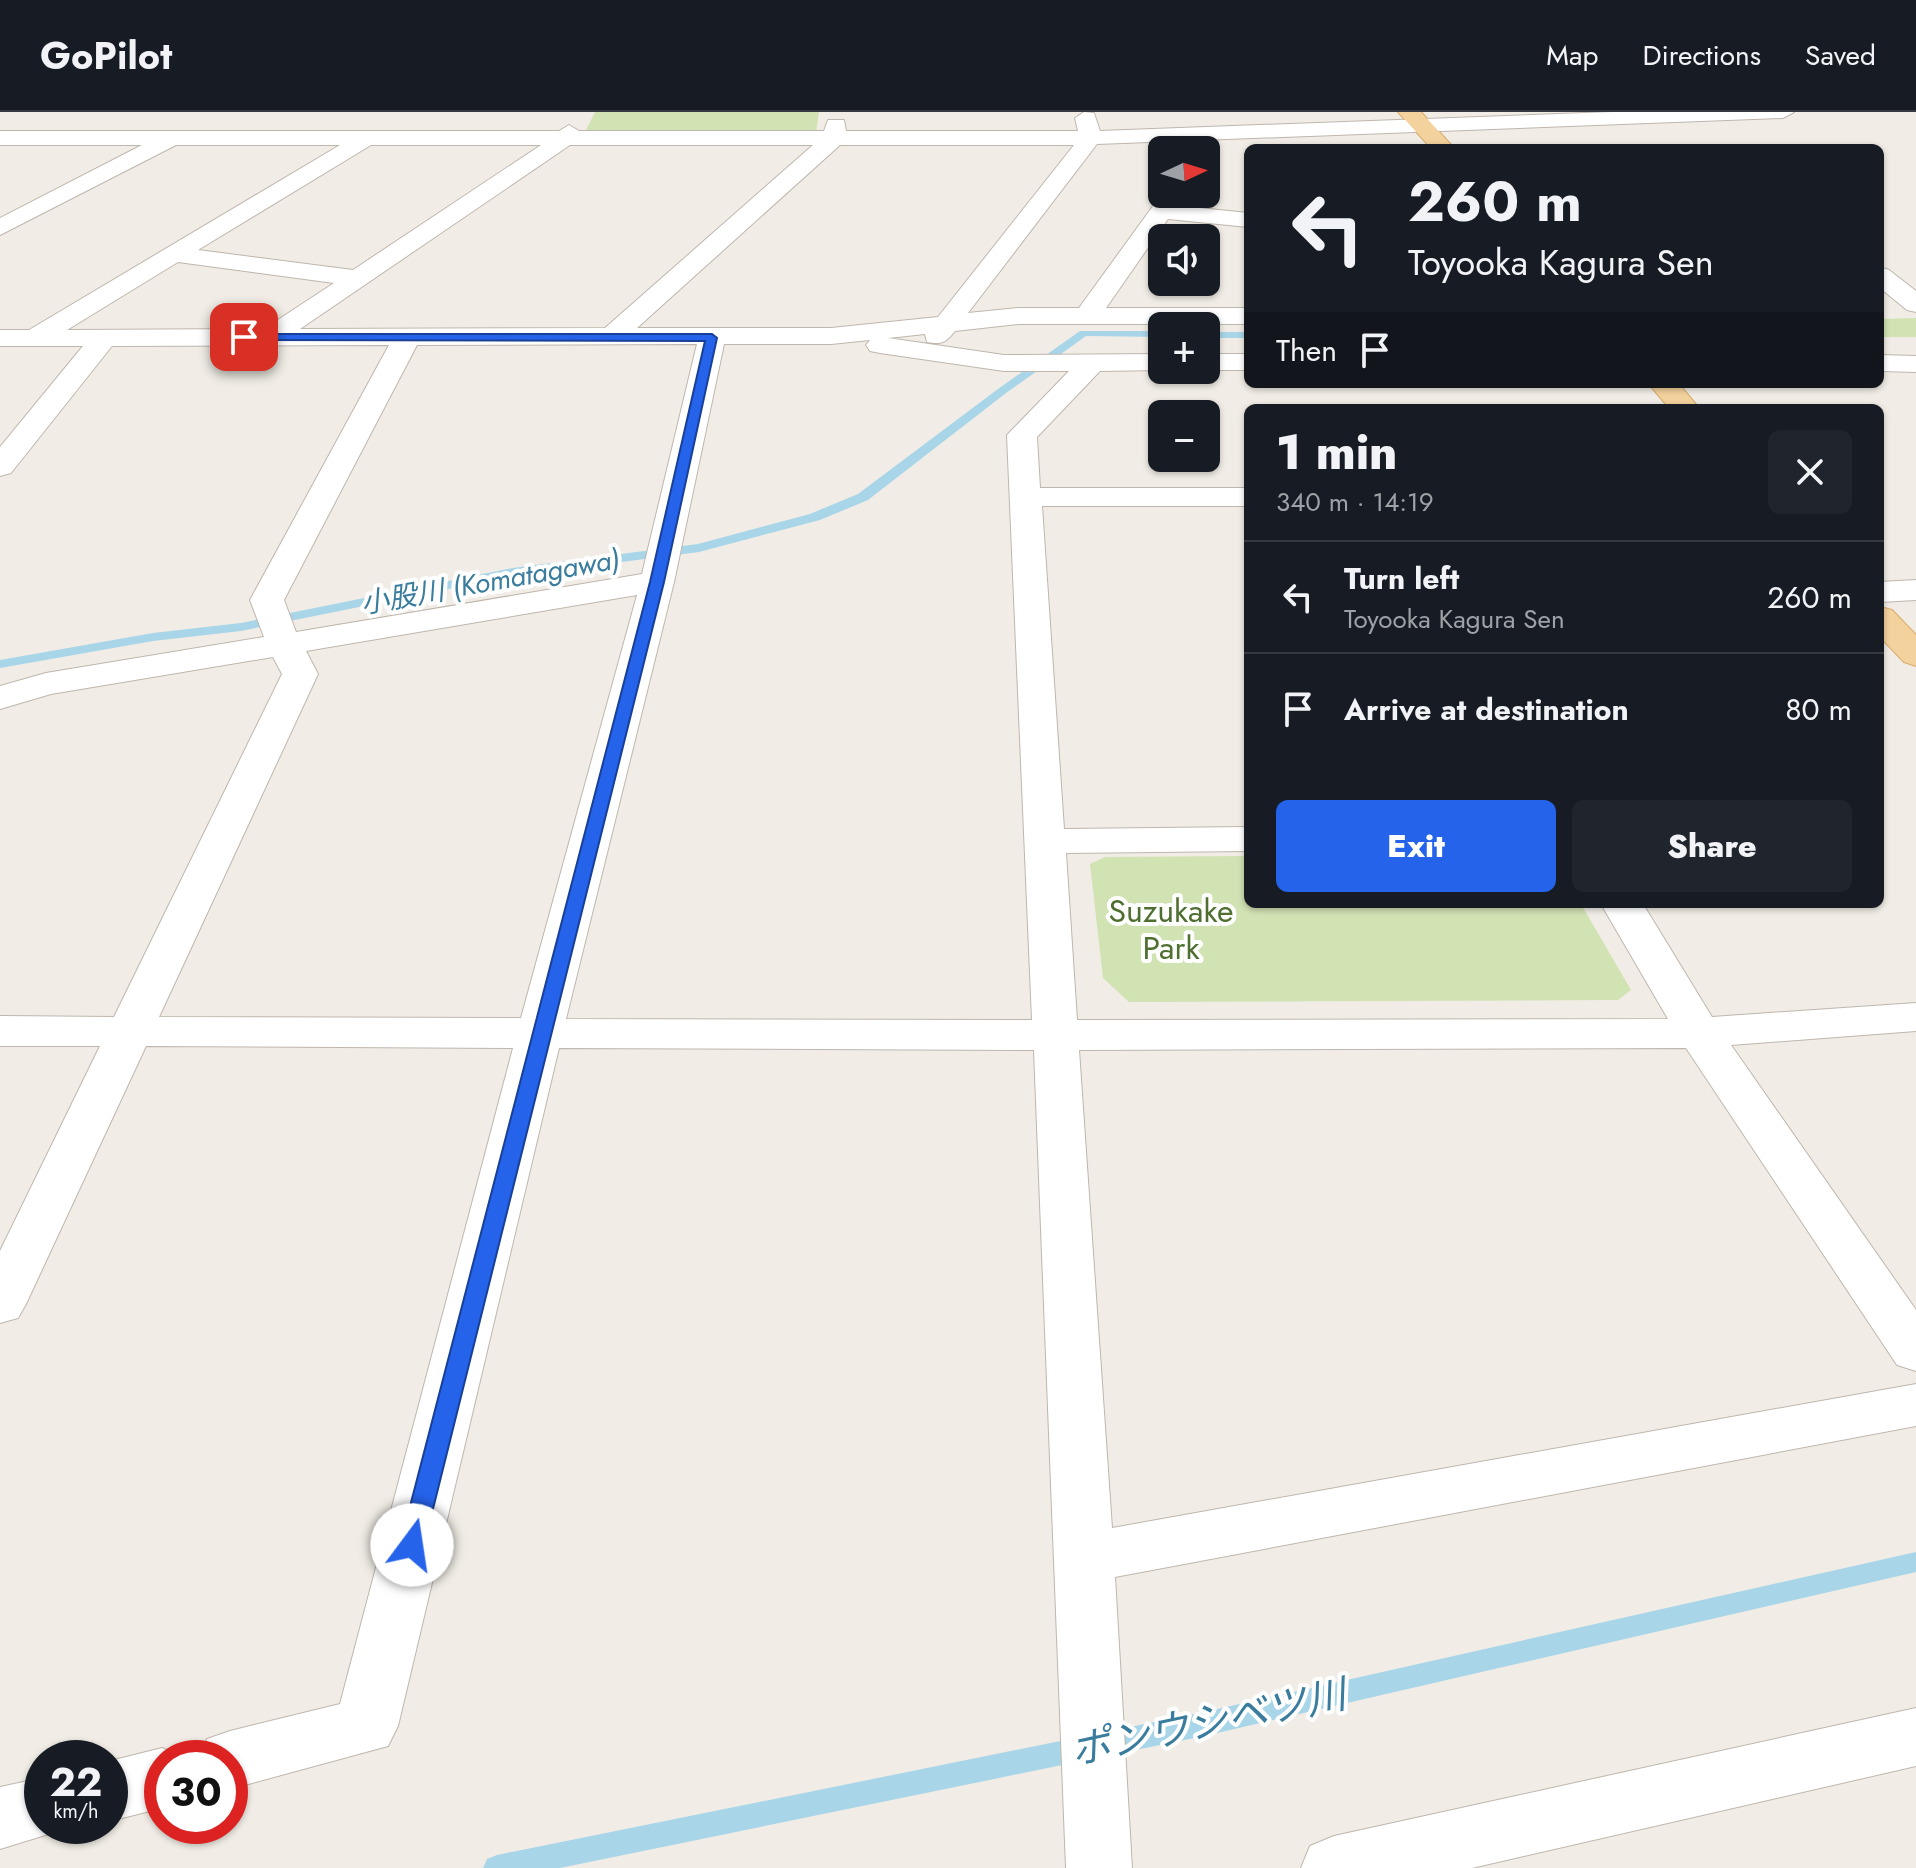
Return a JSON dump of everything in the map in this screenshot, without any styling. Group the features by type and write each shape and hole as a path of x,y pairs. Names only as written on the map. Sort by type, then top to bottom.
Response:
{"main road":[{"path":"1415,119 1439,144"},
{"path":"1667,388 1681,404"},
{"path":"1884,621 1916,655"}],"street":[{"path":"2,225 173,138 196,112"},
{"path":"34,338 367,138 387,112"},
{"path":"272,336 567,137 580,112"},
{"path":"610,338 834,138 838,112"},
{"path":"1085,112 1091,138"},
{"path":"0,138 1091,138 1415,119 1783,112"},
{"path":"1675,114 1708,140"},
{"path":"942,356 936,338 945,323 1091,138"},
{"path":"1087,316 1161,211 1244,220"},
{"path":"174,254 358,278"},
{"path":"1884,278 1916,304"},
{"path":"1884,311 1916,310"},
{"path":"0,338 831,336 1019,316 1244,316"},
{"path":"831,336 942,356 1004,363 1148,362"},
{"path":"0,467 104,338"},
{"path":"0,1304 300,674 267,600 407,338"},
{"path":"248,1756 366,1726 661,561 712,338"},
{"path":"1093,362 1022,435 1098,1840"},
{"path":"1220,362 1244,362"},
{"path":"1026,497 1244,497"},
{"path":"0,698 46,684 284,641 661,561"},
{"path":"1884,592 1916,590"},
{"path":"1044,841 1244,839"},
{"path":"1624,908 1699,1033 1916,1351"},
{"path":"0,1031 1054,1035 1699,1033 1916,1017"},
{"path":"1085,1558 1916,1405"},
{"path":"1334,1868 1916,1737"},
{"path":"0,1818 24,1812"}],"green space":[{"path":"595,112 819,112 816,132 585,132"},
{"path":"1916,318 1916,337 1884,337 1884,319"},
{"name":"Suzukake Park","path":"1244,856 1244,908 1583,908 1631,990 1618,1000 1129,1002 1103,978 1090,864 1105,857"}],"waterway":[{"name":"小股川 (Komatagawa)","path":"0,664 153,637 241,627 513,572 699,548 815,517 863,497 1084,333 1148,334"},
{"name":"小股川 (Komatagawa)","path":"1220,335 1244,335"},
{"name":"ポンウシベツ川","path":"497,1868 1204,1724 1916,1562"}],"route":[{"path":"244,337 712,338 657,582 412,1545"}]}
